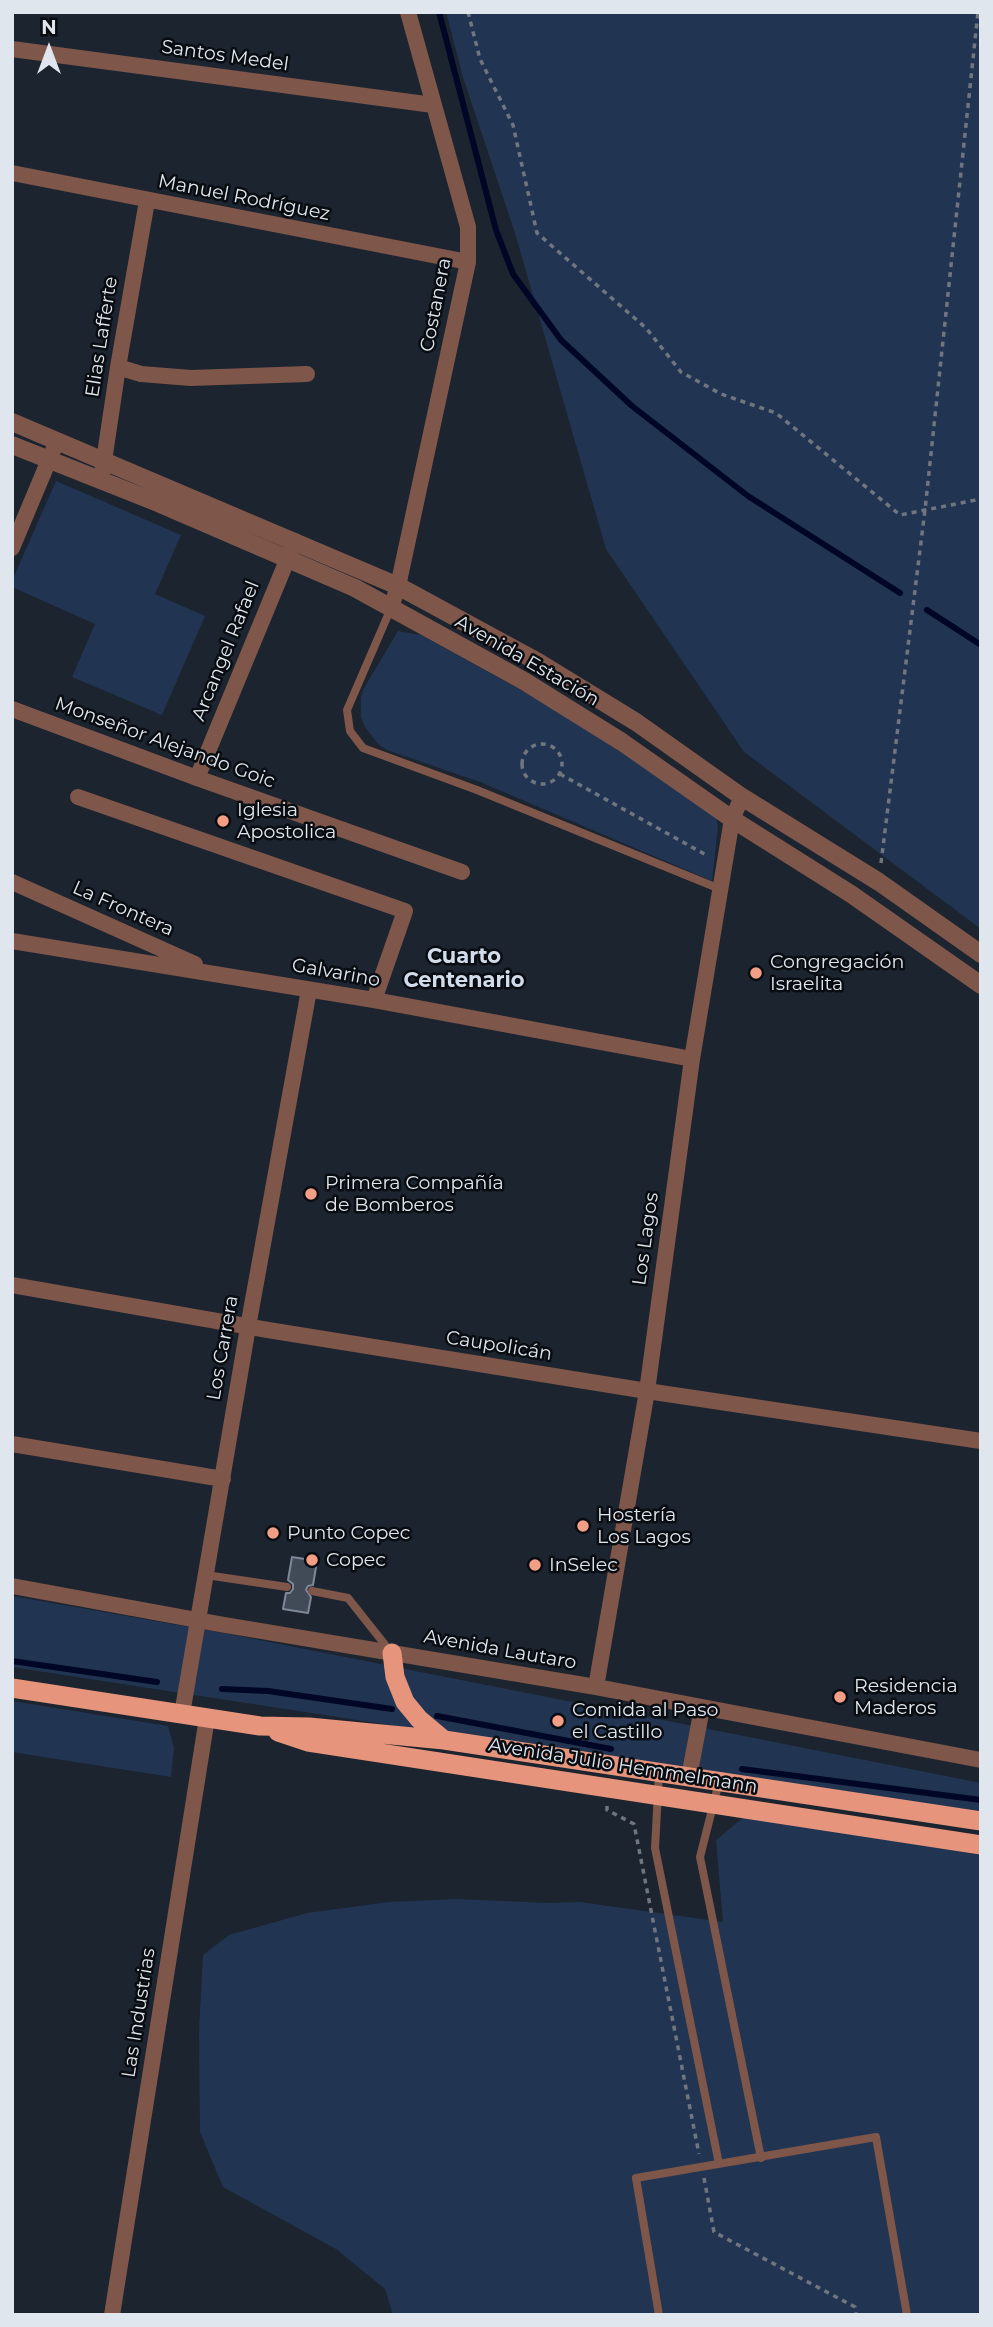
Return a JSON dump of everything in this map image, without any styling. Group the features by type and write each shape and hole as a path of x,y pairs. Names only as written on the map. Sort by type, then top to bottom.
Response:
{"highway":[{"path":"392,1653 395,1677 405,1702 419,1719 444,1740"},
{"name":"Avenida Julio Hemmelmann","path":"12,1688 260,1726 309,1727 444,1740 981,1821"},
{"name":"Avenida Julio Hemmelmann","path":"260,1726 308,1742 981,1845"}],"street":[{"name":"Costanera","path":"391,608 468,262 468,227 408,12"},
{"name":"Santos Medel","path":"12,49 432,105"},
{"name":"Manuel Rodríguez","path":"12,173 468,262"},
{"name":"Elias Lafferte","path":"101,481 147,201"},
{"path":"118,367 141,374 191,378 307,374"},
{"name":"Avenida Estación","path":"12,422 398,586 549,668 636,722 742,797 879,882 981,954"},
{"path":"12,548 57,441"},
{"name":"Avenida Estación","path":"12,445 158,503 355,588 524,681 622,742 732,820 851,894 981,985"},
{"name":"Arcangel Rafael","path":"197,778 295,541"},
{"name":"Monseñor Alejando Goic","path":"12,709 461,872"},
{"path":"78,797 405,911 374,1000"},
{"name":"Los Lagos","path":"596,1687 647,1391 692,1059 732,820 742,797"},
{"name":"La Frontera","path":"12,882 216,974"},
{"name":"Galvarino","path":"12,941 374,1000 692,1059"},
{"name":"Los Carrera","path":"182,1714 309,989"},
{"name":"Caupolicán","path":"12,1285 248,1327 981,1441"},
{"path":"12,1444 223,1479"},
{"name":"Avenida Lautaro","path":"12,1586 596,1687 981,1760"},
{"path":"690,1777 702,1708"},
{"name":"Las Industrias","path":"112,2315 207,1718"}],"lane":[{"path":"391,608 347,710 350,731 363,748 477,790 720,889"},
{"path":"206,1575 287,1587"},
{"path":"312,1591 348,1598 392,1653"},
{"path":"659,1773 655,1848 719,2164"},
{"path":"719,1782 699,1857 761,2158"},
{"path":"660,2315 636,2178 876,2137 907,2315"}],"path":[{"path":"468,12 480,59 513,125 537,233 646,328 681,372 721,394 776,413 901,515 981,499"},
{"path":"879,882 925,510 978,12"},
{"path":"550,746 560,755 562,762 559,774 549,783 536,784 525,776 521,764 523,757 531,747 550,746"},
{"path":"559,774 725,865"}],"shaded area":[{"path":"446,12 981,12 981,929 744,752 606,549 515,233 463,77"},
{"path":"56,481 181,535 155,594 205,616 162,715 72,677 95,624 12,587 12,581"},
{"path":"398,631 421,635 564,714 636,759 716,817 718,827 712,881 480,782 387,750 378,744 361,717 361,697"},
{"path":"12,1596 229,1634 981,1783 981,1816 12,1667"},
{"path":"12,1701 168,1726 174,1748 171,1777 12,1752"},
{"path":"744,1817 981,1855 981,2315 393,2315 385,2289 336,2249 223,2187 200,2132 199,2031 203,1955 229,1935 307,1913 389,1902 457,1899 580,1902 723,1922 716,1840"}],"building":[{"path":"292,1557 317,1561 313,1585 306,1590 311,1597 308,1613 283,1609 286,1593 293,1589 293,1584 288,1580"}],"waterway":[{"path":"439,12 496,230 513,274 561,340 632,406 748,496 900,593"},
{"path":"927,610 981,645"},
{"path":"12,1661 157,1682"},
{"path":"222,1689 268,1691 392,1709"},
{"path":"437,1716 611,1749"},
{"path":"742,1769 981,1800"}],"place":[{"name":"Iglesia Apostolica","path":"223,821"},
{"name":"Congregación Israelita","path":"756,973"},
{"name":"Primera Compañía de Bomberos","path":"311,1194"},
{"name":"Hostería Los Lagos","path":"583,1526"},
{"name":"Punto Copec","path":"273,1533"},
{"name":"Copec","path":"312,1560"},
{"name":"InSelec","path":"535,1565"},
{"name":"Residencia Maderos","path":"840,1697"},
{"name":"Comida al Paso el Castillo","path":"558,1721"}],"district":[{"name":"Cuarto Centenario","path":"464,969"}]}
